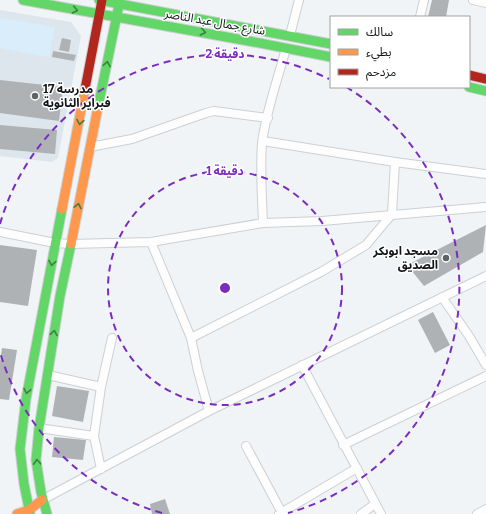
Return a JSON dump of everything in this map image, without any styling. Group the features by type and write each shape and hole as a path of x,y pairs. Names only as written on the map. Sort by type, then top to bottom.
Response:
{"main road":[{"name":"شارع جمال عبد الناصر","path":"23,0 116,18 174,26 330,57"},
{"name":"شارع جمال عبد الناصر","path":"101,0 120,2 330,44"},
{"path":"30,512 24,484 20,449 22,425 101,0"},
{"path":"47,514 42,500 36,460 39,428 60,296 120,2"},
{"path":"470,75 486,79"},
{"path":"470,87 486,91"},
{"path":"17,514 30,512 42,500"}],"street":[{"path":"290,35 299,0"},
{"path":"420,16 424,0"},
{"path":"473,0 486,3"},
{"path":"263,222 261,161 263,141 286,48"},
{"path":"90,147 132,139 214,111 268,118"},
{"path":"263,141 395,162 486,174"},
{"path":"191,338 321,272 366,245 392,214 395,162"},
{"path":"0,232 55,243 70,244 151,242 263,222 322,221 486,207"},
{"path":"151,242 191,338 209,411"},
{"path":"42,500 209,411 486,276"},
{"path":"442,297 469,336 486,365"},
{"path":"100,469 94,436 101,387 112,338"},
{"path":"302,366 381,514"},
{"path":"48,375 101,387"},
{"path":"344,445 486,376"},
{"path":"39,428 94,436"},
{"path":"246,446 280,513 357,468"},
{"path":"361,514 375,504"},
{"path":"477,514 486,509"}],"shaded area":[{"name":"مدرسة 17 فبراير الثانوية","path":"0,10 71,22 81,36 58,158 52,162 0,156"},
{"path":"0,18 55,27 49,57 0,48"}],"building":[{"path":"432,0 449,0 446,16 428,16"},
{"path":"62,38 71,40 69,52 59,50"},
{"path":"53,51 76,55 74,61 52,57"},
{"path":"0,80 63,87 59,121 0,113"},
{"path":"0,125 57,130 55,154 0,149"},
{"name":"مسجد ابوبكر الصديق","path":"486,225 483,252 424,286 407,265"},
{"path":"0,245 37,250 28,306 0,302"},
{"path":"433,312 450,345 435,353 418,320"},
{"path":"2,348 17,350 9,400 0,399 0,362"},
{"path":"57,386 89,391 83,422 52,416"},
{"path":"54,437 86,440 83,460 52,457"},
{"path":"165,499 170,514 152,514 150,504"}],"traffic: fast":[{"path":"23,0 330,57"},
{"path":"99,0 330,44"},
{"path":"98,107 120,0"},
{"path":"470,87 486,91"},
{"path":"30,514 24,484 20,449 26,399 62,209"},
{"path":"47,514 41,492 36,460 39,428 60,296 71,244"}],"traffic: slow":[{"path":"62,209 85,89"},
{"path":"71,244 98,107"},
{"path":"17,514 29,510 42,500"}],"traffic: jam":[{"path":"85,89 102,0"},
{"path":"470,75 486,79"}],"place":[{"name":"مدرسة 17 فبراير الثانوية","path":"35,96"},
{"name":"مسجد ابوبكر الصديق","path":"446,258"}]}
